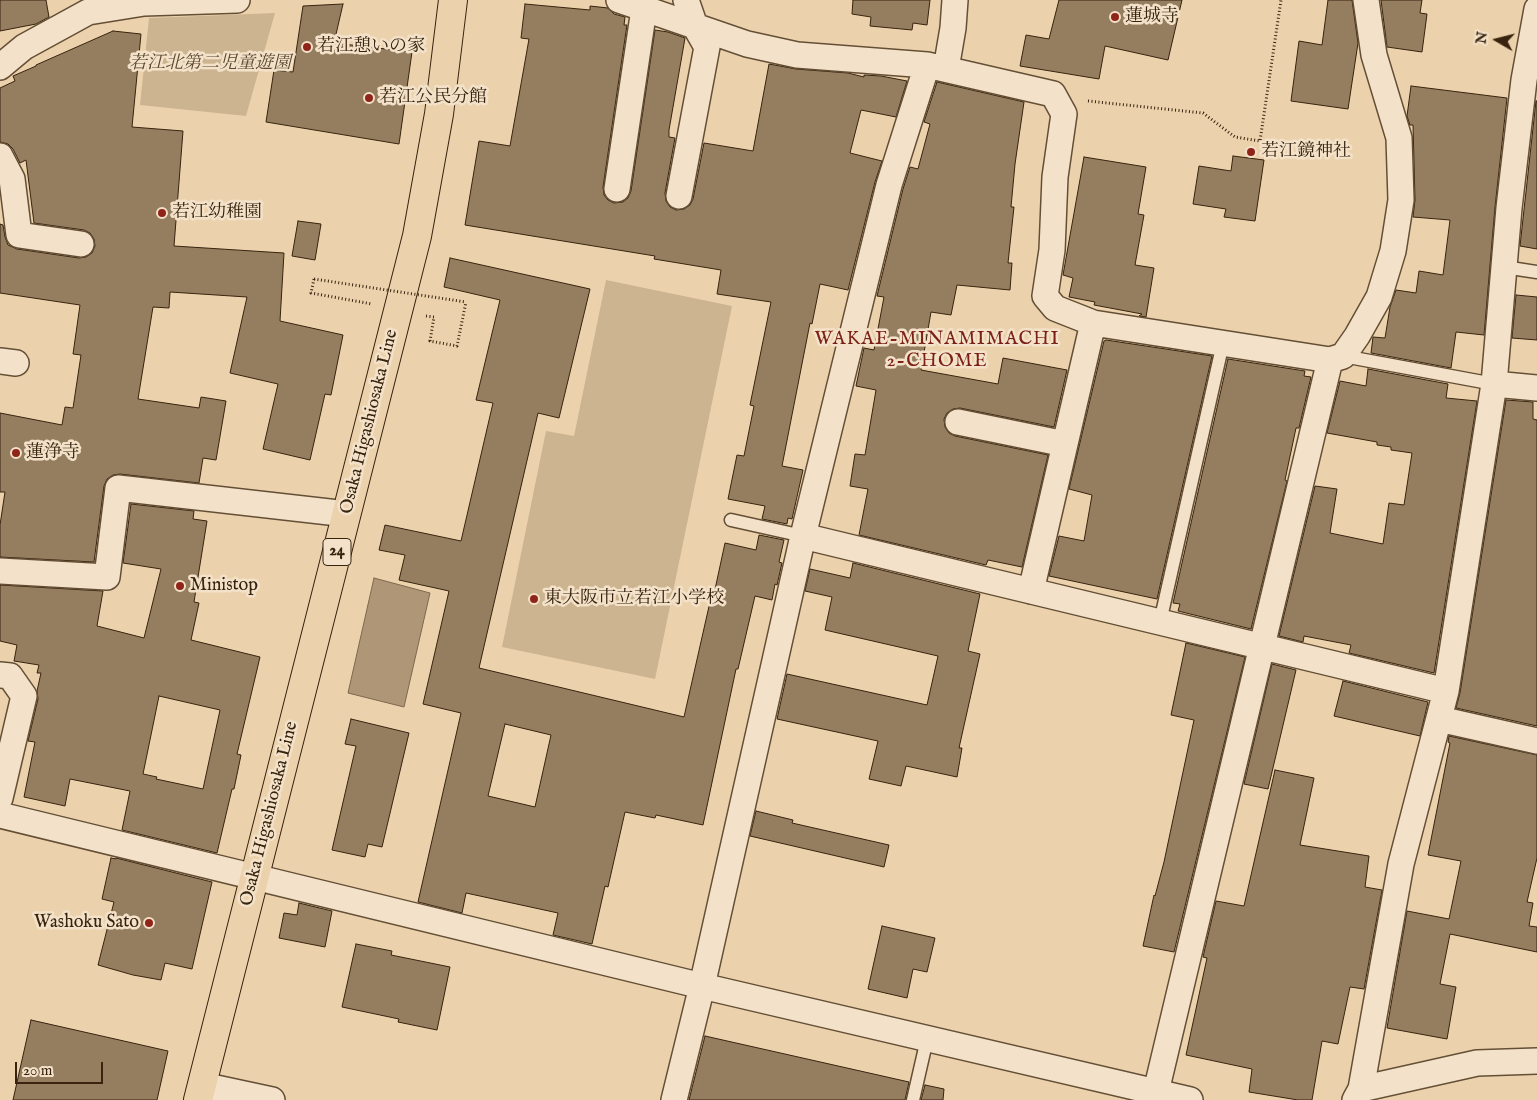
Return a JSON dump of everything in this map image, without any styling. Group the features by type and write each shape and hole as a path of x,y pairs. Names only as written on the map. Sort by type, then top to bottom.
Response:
{"main road":[{"name":"Osaka Higashiosaka Line","path":"200,1092 417,236 439,114 453,0"}],"street":[{"path":"0,67 24,47 88,12 144,3 237,0"},
{"path":"618,0 747,44 798,55 937,67 1053,94 1064,114 1055,177 1052,250 1045,296 1055,308 1093,323 1336,358"},
{"path":"679,196 707,47 686,0"},
{"path":"674,1100 702,986 804,536 889,185 952,28 955,0"},
{"path":"1154,1096 1261,646 1336,358 1357,336 1378,297 1393,251 1401,200 1399,138 1374,55 1366,0"},
{"path":"1537,8 1531,82 1509,208 1494,384 1446,691 1402,864 1358,1095 1477,1063 1537,1062"},
{"path":"617,189 644,9"},
{"path":"0,156 12,179 19,236 81,244"},
{"path":"1031,591 1093,323"},
{"path":"1494,384 1537,388"},
{"path":"958,422 1065,444"},
{"path":"0,571 107,577 118,488 347,514"},
{"path":"804,536 1446,691"},
{"path":"0,675 10,676 24,696 0,798"},
{"path":"1439,719 1537,741"},
{"path":"0,815 927,1039 1154,1096 1190,1100"},
{"path":"200,1092 272,1100"}],"lane":[{"path":"1504,267 1537,272"},
{"path":"1160,622 1223,343"},
{"path":"1336,358 1494,384"},
{"path":"731,520 804,536"},
{"path":"913,1100 927,1039"}],"path":[{"path":"1059,105 1071,100 1203,113 1235,137 1260,140 1281,0"},
{"path":"374,304 310,293 314,278 466,302 457,346 430,341 434,317"}],"green space":[{"name":"若江北第二児童遊園","path":"275,13 246,116 140,105 149,18"},
{"path":"606,280 732,306 655,679 502,647 546,431 574,436"}],"shaded area":[{"path":"374,578 430,593 404,707 348,693"}],"building":[{"path":"0,0 46,0 49,17 36,24 0,31"},
{"path":"853,0 930,0 927,25 913,23 912,30 870,26 871,17 852,14"},
{"name":"蓮城寺","path":"1059,0 1182,0 1168,60 1105,46 1099,79 1020,66 1026,35 1049,39"},
{"path":"1328,0 1352,0 1358,43 1348,109 1291,101 1299,41 1322,45"},
{"path":"1381,0 1422,0 1420,13 1427,14 1422,52 1387,47"},
{"path":"343,4 334,43 412,52 399,144 266,122 274,70 293,72 303,6"},
{"path":"525,4 590,10 590,6 608,8 614,14 625,17 624,25 627,25 603,187 604,195 614,203 623,202 628,198 631,191 655,30 685,38 669,130 669,137 675,138 665,193 666,201 670,207 676,210 684,209 690,205 693,199 704,143 753,151 769,64 796,69 848,73 864,77 864,75 881,76 907,81 896,117 861,110 850,153 882,161 848,290 820,284 812,324 810,323 782,466 803,470 792,519 788,518 787,524 762,519 765,506 728,499 737,455 744,456 754,406 750,405 771,302 717,294 721,270 654,259 655,256 465,225 479,141 510,146 529,39 521,38"},
{"path":"113,31 141,34 132,127 183,131 174,246 284,253 280,321 343,335 331,395 325,394 310,460 263,449 278,384 230,373 247,297 170,292 169,308 153,307 138,399 199,408 201,397 226,401 216,460 203,458 199,483 120,474 113,475 107,479 104,486 94,562 0,557 0,525 5,492 0,492 0,413 62,425 65,407 73,408 81,355 73,354 80,305 0,293 0,224 3,225 8,245 17,249 79,258 86,257 92,253 95,246 94,239 90,233 84,230 34,223 26,160 20,163 13,149 8,144 0,142 0,88 15,81 13,76"},
{"path":"937,82 1024,102 1011,207 1014,207 1008,263 1012,263 1010,290 957,285 951,315 931,312 921,370 998,384 1003,358 1067,370 1054,427 960,408 953,409 947,413 944,419 945,427 949,433 955,436 1048,455 1022,567 988,560 986,565 859,535 868,489 850,486 855,454 865,455 876,390 856,386 864,348 874,350 884,297 877,296 910,167 918,169 930,124 924,122"},
{"path":"1411,86 1507,98 1484,335 1456,332 1451,368 1371,353 1373,337 1385,338 1390,307 1396,290 1416,293 1419,271 1443,275 1450,220 1413,217 1415,200 1413,125 1410,125 1407,116"},
{"path":"1537,101 1537,249 1520,246"},
{"path":"1233,156 1264,160 1255,221 1224,217 1226,209 1193,204 1199,166 1231,171"},
{"path":"1084,157 1146,167 1138,214 1144,215 1135,265 1154,268 1146,317 1139,316 1142,314 1094,305 1095,302 1069,297 1073,278 1063,275"},
{"path":"298,221 321,224 315,260 292,256"},
{"path":"450,258 590,289 559,418 538,413 479,668 684,717 725,543 756,550 759,535 784,540 779,562 782,563 772,600 755,596 738,669 736,669 703,825 656,815 655,818 625,812 608,887 605,886 592,944 553,935 558,913 466,893 462,913 418,902 461,713 423,704 449,591 399,580 405,555 379,550 385,525 461,541 493,403 476,400 500,300 444,287","holes":["505,724 551,735 535,807 488,796"]},
{"path":"1516,295 1537,297 1537,340 1512,338"},
{"path":"1104,341 1212,356 1157,599 1049,576 1059,536 1084,541 1092,495 1069,489"},
{"path":"1228,359 1305,371 1304,376 1311,377 1299,428 1296,428 1285,480 1287,481 1251,629 1178,611 1180,604 1173,603"},
{"path":"1368,369 1448,384 1446,398 1477,401 1434,673 1349,653 1351,645 1304,636 1303,642 1279,636 1315,486 1337,489 1330,533 1383,544 1389,503 1404,505 1412,453 1391,450 1391,447 1377,445 1377,442 1327,433 1340,381 1366,386"},
{"path":"1506,400 1533,402 1533,419 1537,420 1537,726 1456,708 1460,693"},
{"path":"131,504 194,511 193,519 207,521 194,602 199,603 191,640 260,657 237,754 241,755 234,789 232,789 217,853 122,830 130,791 70,779 65,806 24,797 35,742 28,741 38,699 37,691 41,673 37,673 39,665 14,661 17,645 0,641 0,585 103,591 97,626 144,638 161,569 123,563","holes":["159,696 220,710 203,789 156,779 157,777 143,774"]},
{"path":"853,563 980,594 968,651 980,654 959,748 962,748 957,777 906,766 901,786 869,779 878,741 777,719 787,674 927,705 938,656 825,630 832,597 805,591 810,569 850,578"},
{"path":"1186,643 1245,657 1174,952 1143,946 1154,895 1164,862 1194,720 1171,715"},
{"path":"1272,664 1296,670 1268,789 1244,784"},
{"path":"1343,681 1428,702 1420,736 1334,716"},
{"path":"351,719 409,733 382,847 368,844 365,857 332,850 356,746 345,744"},
{"path":"1449,736 1537,755 1537,858 1527,902 1533,903 1529,926 1537,927 1537,952 1450,934 1440,984 1456,987 1447,1039 1387,1028 1407,911 1449,919 1461,861 1428,855 1450,743 1448,742"},
{"path":"1275,770 1314,778 1300,845 1369,856 1365,887 1382,890 1364,989 1350,987 1338,1044 1322,1041 1312,1100 1298,1100 1249,1092 1252,1069 1186,1055 1207,958 1203,957 1216,901 1244,906"},
{"path":"756,811 793,820 792,823 889,845 884,867 750,836"},
{"path":"111,858 212,882 192,969 165,963 161,980 133,975 98,965 114,902 102,899"},
{"path":"299,903 332,911 325,947 279,938 284,913 297,915"},
{"path":"882,926 935,938 927,972 913,969 907,998 868,989"},
{"path":"356,944 392,951 391,955 450,967 437,1030 398,1022 399,1019 342,1007"},
{"path":"31,1020 168,1051 157,1100 13,1100"},
{"path":"705,1036 909,1082 905,1100 689,1100"},
{"path":"925,1085 944,1089 943,1100 921,1100"}],"place":[{"name":"蓮城寺","path":"1115,17"},
{"name":"若江憩いの家","path":"307,47"},
{"name":"若江公民分館","path":"369,98"},
{"name":"若江鏡神社","path":"1251,152"},
{"name":"若江幼稚園","path":"162,213"},
{"name":"蓮浄寺","path":"16,453"},
{"name":"Ministop","path":"180,586"},
{"name":"東大阪市立若江小学校","path":"534,599"},
{"name":"Washoku Sato","path":"149,923"}],"district":[{"name":"WAKAE-MINAMIMACHI 2-CHOME","path":"937,351"}]}
